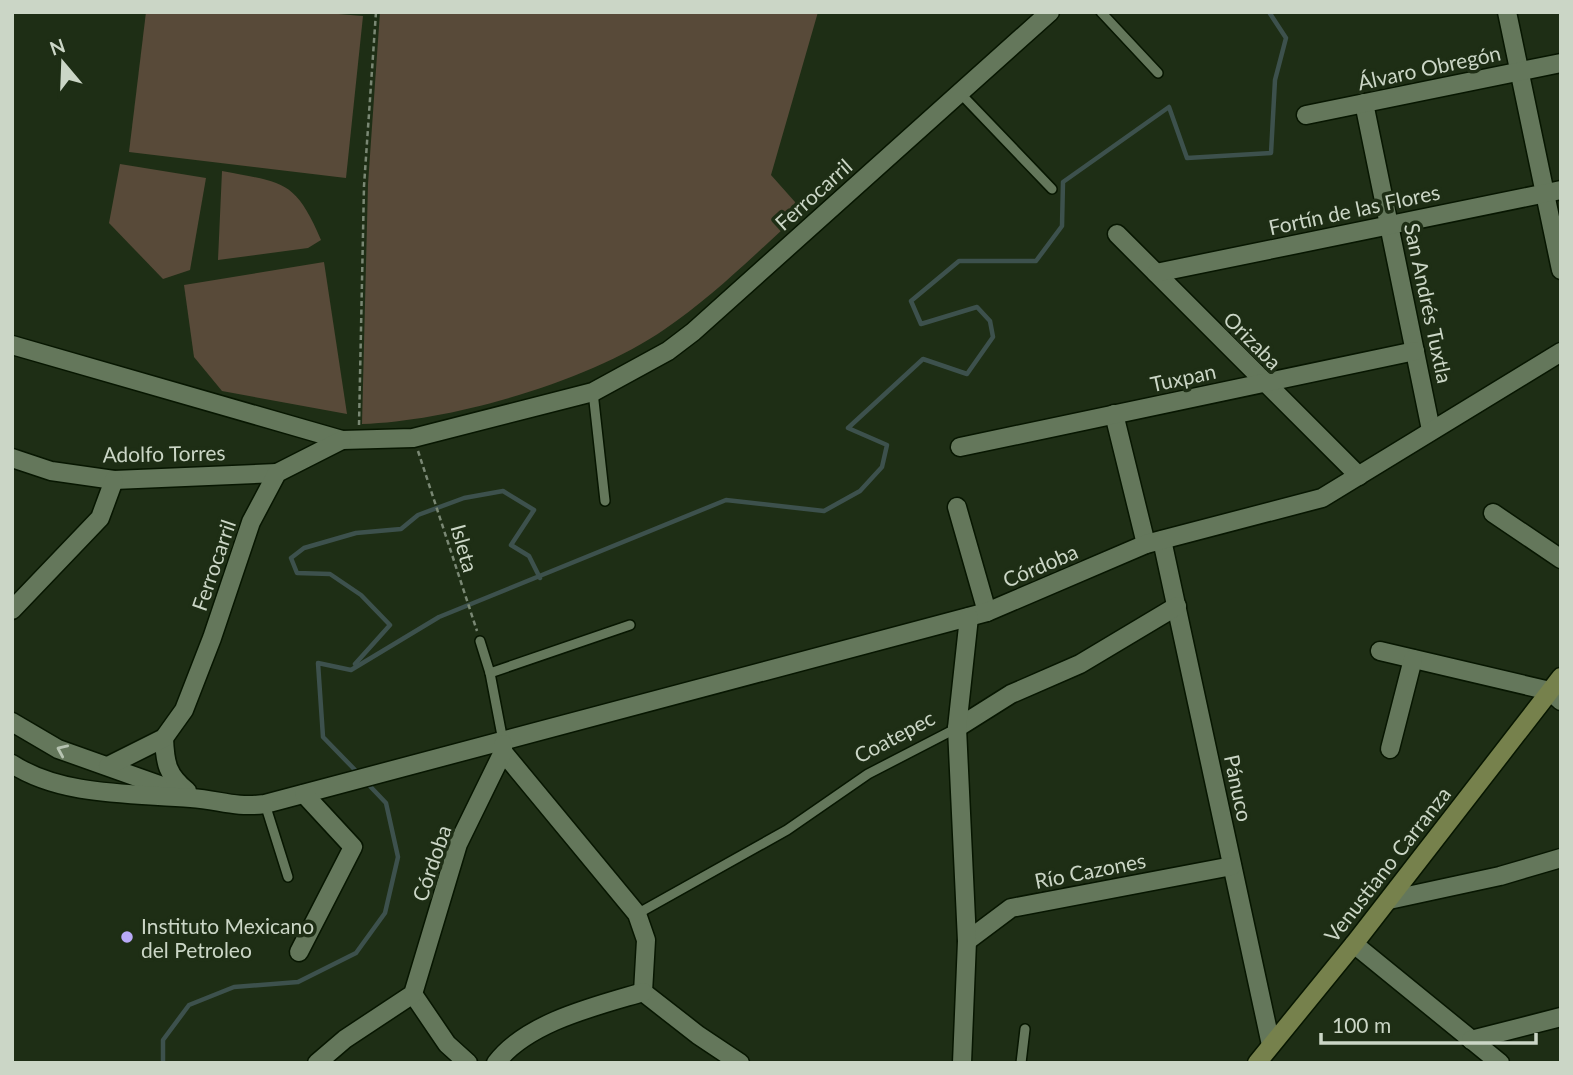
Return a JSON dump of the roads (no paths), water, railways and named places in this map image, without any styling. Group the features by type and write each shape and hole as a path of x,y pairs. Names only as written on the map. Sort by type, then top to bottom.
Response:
{"main road":[{"name":"Venustiano Carranza","path":"1257,1063 1557,690"}],"street":[{"name":"Ferrocarril","path":"12,345 350,440 413,438 593,392 668,351 693,332 1050,12"},
{"path":"1507,12 1517,72 1552,192 1561,270"},
{"name":"Álvaro Obregón","path":"1306,115 1561,63"},
{"name":"San Andrés Tuxtla","path":"1364,103 1431,430"},
{"name":"Fortín de las Flores","path":"1156,273 1552,192"},
{"name":"Orizaba","path":"1117,234 1263,383 1359,476"},
{"name":"Tuxpan","path":"960,447 1415,351"},
{"name":"Córdoba","path":"304,794 411,766 503,747 978,614 1154,542 1322,498 1561,352"},
{"name":"Pánuco","path":"1114,414 1177,606 1271,1045"},
{"name":"Ferrocarril","path":"108,766 164,738 184,710 212,638 251,522 277,473 350,440"},
{"name":"Adolfo Torres","path":"12,458 51,471 114,480 277,473"},
{"path":"12,610 100,518 114,480"},
{"path":"957,507 978,614 957,728 967,941 962,1063"},
{"path":"1493,513 1561,559"},
{"name":"Coatepec","path":"957,728 1011,694 1080,664 1177,606"},
{"name":"Venustiano Carranza","path":"1380,651 1557,690"},
{"path":"1390,749 1413,659"},
{"path":"12,722 58,749 195,798 240,808 304,794 353,847 299,952"},
{"path":"164,738 165,763 173,779 195,798"},
{"path":"503,747 636,914 646,940 643,992"},
{"name":"Córdoba","path":"413,994 458,844 503,747"},
{"path":"12,764 56,782 111,792 195,798"},
{"path":"1389,900 1500,876 1561,858"},
{"name":"Río Cazones","path":"967,941 1011,908 1232,866"},
{"path":"1354,944 1500,1063"},
{"path":"496,1063 506,1049 568,1015 643,992"},
{"path":"643,992 698,1035 740,1063"},
{"path":"317,1063 345,1039 413,994 447,1044 468,1063"},
{"path":"1471,1040 1561,1017"}],"lane":[{"path":"1101,12 1158,73"},
{"path":"960,93 1052,189"},
{"path":"593,392 605,500"},
{"path":"490,673 630,625"},
{"path":"480,641 490,673 503,747"},
{"name":"Coatepec","path":"636,914 787,831 868,774 957,728"},
{"path":"265,804 288,877"},
{"path":"1021,1063 1024,1029"}],"waterway":[{"path":"358,773 323,737 318,663 351,670 439,617 726,500 824,511 860,491 882,467 887,445 848,428 923,359 967,374 993,337 990,321 977,307 921,324 911,301 959,261 1036,261 1062,226 1063,182 1169,107 1187,158 1271,153 1275,80 1286,38 1269,12"},
{"path":"355,664 390,625 361,595 330,574 297,573 291,558 304,548 356,533 401,529 418,515 464,498 503,491 534,510 511,545 529,556 540,578"},
{"path":"163,1063 163,1040 189,1005 234,987 298,982 356,953 385,913 398,857 386,803 366,782"}],"place":[{"name":"Instituto Mexicano del Petroleo","path":"127,937"}]}
